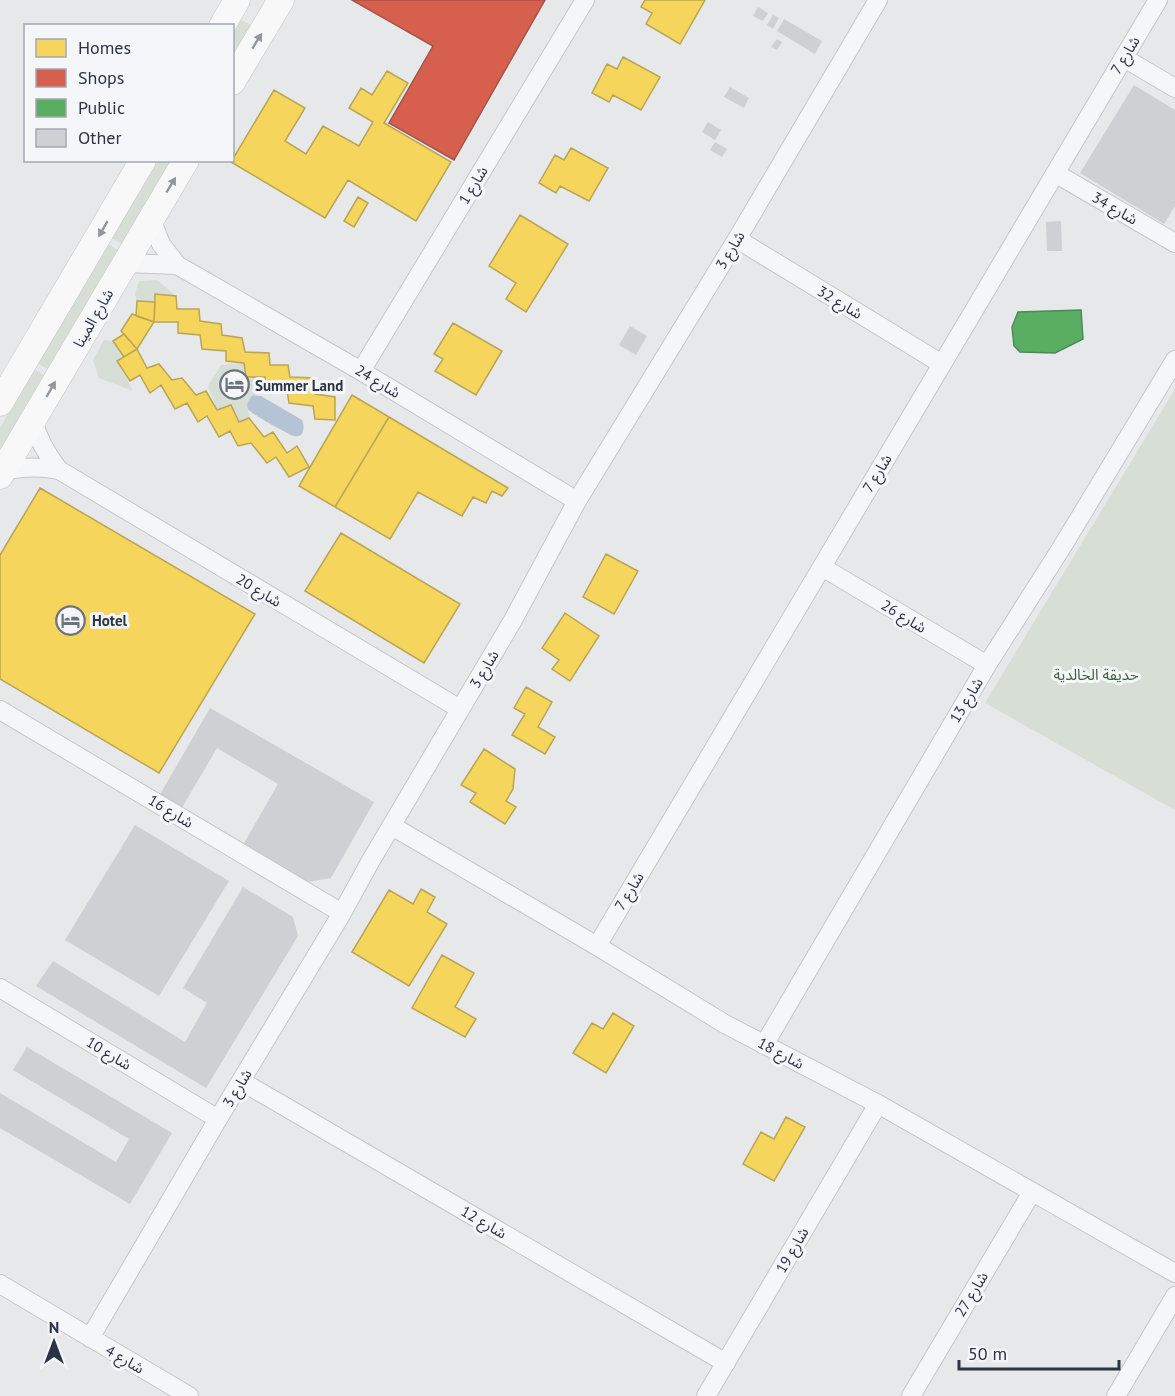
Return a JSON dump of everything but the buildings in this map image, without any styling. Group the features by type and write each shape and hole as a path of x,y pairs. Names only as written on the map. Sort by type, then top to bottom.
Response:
{"main road":[{"path":"223,24 237,0"},
{"path":"234,79 281,0"},
{"path":"0,403 142,162"},
{"name":"شارع المينا","path":"1,474 185,162"}],"street":[{"name":"شارع 1","path":"361,370 585,0"},
{"name":"شارع 3","path":"90,1338 513,620 577,501 737,239 878,0"},
{"name":"شارع 7","path":"597,946 1158,0"},
{"path":"1124,58 1175,87"},
{"name":"شارع 34","path":"1055,173 1175,243"},
{"name":"شارع 24","path":"151,219 161,244 177,265 361,370 577,501"},
{"name":"شارع 32","path":"737,239 942,364"},
{"name":"شارع 24","path":"125,263 177,265"},
{"name":"شارع 13","path":"764,1044 987,665 1062,547 1175,360"},
{"name":"شارع 20","path":"33,420 40,442 59,470"},
{"name":"شارع 20","path":"1,474 24,467 59,470 460,709"},
{"name":"شارع 26","path":"822,567 987,665"},
{"name":"شارع 16","path":"0,710 342,913"},
{"name":"شارع 18","path":"392,826 725,1024 878,1104 1175,1273"},
{"name":"شارع 10","path":"0,988 218,1119"},
{"name":"شارع 12","path":"241,1081 726,1363"},
{"name":"شارع 19","path":"706,1396 878,1104"},
{"name":"شارع 27","path":"911,1396 1032,1192"},
{"name":"شارع 4","path":"0,1284 189,1396"},
{"path":"1116,1396 1175,1296"}],"green space":[{"path":"241,20 251,25 234,55 234,33"},
{"path":"157,162 170,162 122,244 112,238"},
{"path":"108,244 118,250 48,369 38,364"},
{"path":"157,280 176,296 156,294 155,302 137,301 135,294 139,281"},
{"path":"104,340 113,341 124,357 117,361 133,391 99,378 93,360"},
{"path":"244,363 246,377 265,377 267,390 250,399 249,418 239,422 231,405 217,410 208,386 221,365"},
{"path":"34,369 44,375 0,451 0,428"},
{"name":"حديقة الخالدية","path":"1175,389 1175,810 985,703"}],"water":[{"path":"253,395 261,396 302,420 304,427 302,433 298,436 291,435 250,411 248,403"}],"place":[{"name":"Summer Land","path":"234,385"},
{"name":"Hotel","path":"71,620"}]}
